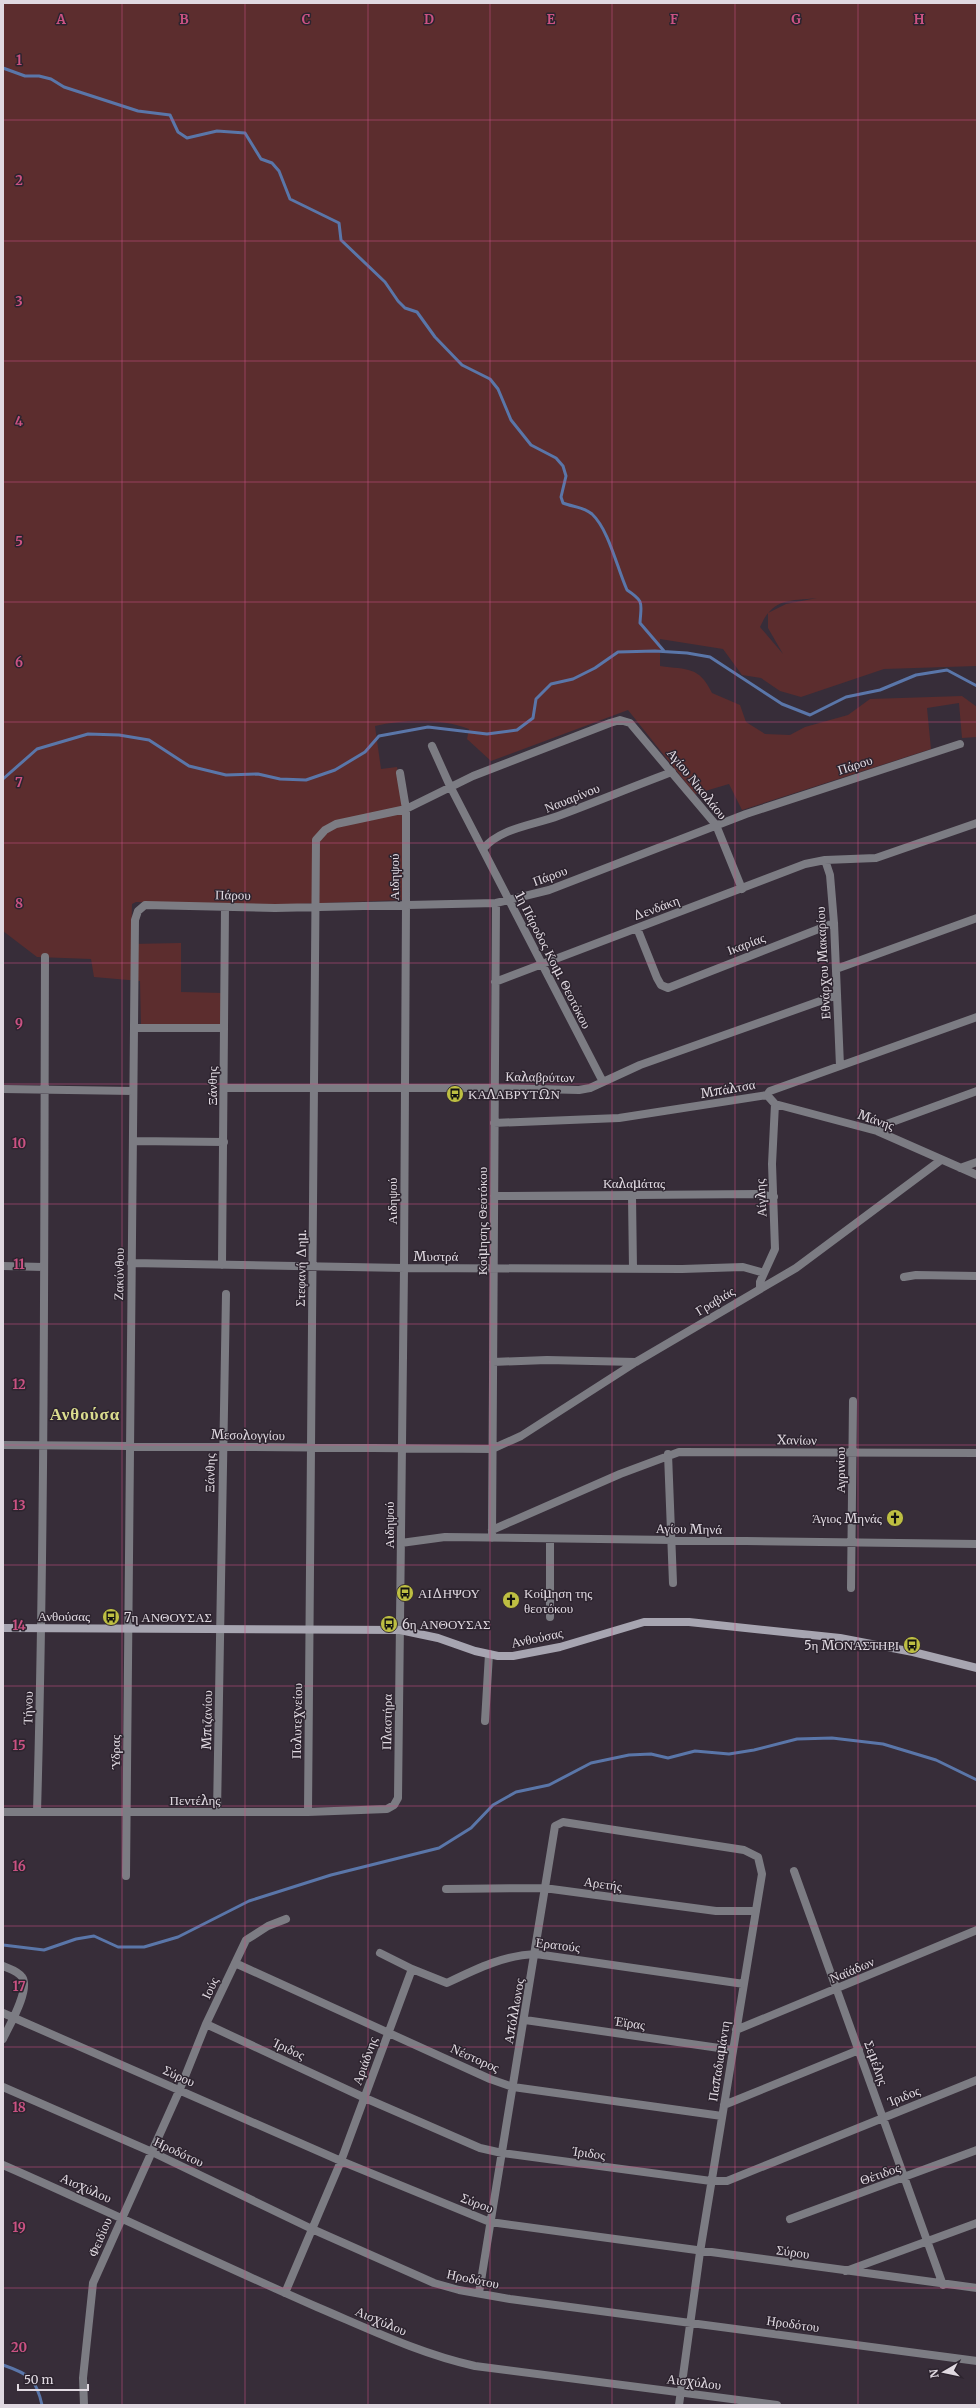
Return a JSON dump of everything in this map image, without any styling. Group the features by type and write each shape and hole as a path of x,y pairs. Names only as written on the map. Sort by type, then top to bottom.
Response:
{"street":[{"name":"Στεφανή Δημ.","path":"310,1630 316,840 325,830 343,822 406,809 450,786 610,723 620,720 630,723"},
{"name":"Αγίου Νικολάου","path":"630,723 716,825 742,890"},
{"name":"Πάρου","path":"135,920 138,911 145,905 225,907 316,906 496,903 509,901 549,890 716,825 960,744"},
{"name":"1η Πάροδος Κοιμ. Θεοτόκου","path":"432,746 450,786 603,1082"},
{"name":"Ναυαρίνου","path":"483,849 490,841 499,836 554,818 672,772"},
{"name":"Αιδηψού","path":"400,773 406,809 404,1268 400,1630"},
{"name":"Δενδάκη","path":"495,982 742,890 805,864 825,860 876,858 977,823"},
{"name":"Εθνάρχου Μακαρίου","path":"825,860 830,874 834,923 840,1066"},
{"name":"Κοίμησης Θεοτόκου","path":"492,1534 496,903"},
{"name":"Ξάνθης","path":"222,1265 225,907"},
{"path":"836,969 977,918"},
{"name":"Ζακύνθου","path":"128,1628 135,920"},
{"name":"Ικαρίας","path":"637,928 657,978 661,985 668,988 834,923"},
{"name":"Τήνου","path":"38,1812 44,1445 42,1267 45,1091 45,957"},
{"name":"Καλαβρύτων","path":"224,1088 495,1088 578,1090 590,1088 640,1065 837,995"},
{"name":"Μπάλτσα","path":"494,1122 625,1117 767,1094 770,1090 977,1017"},
{"path":"134,1028 224,1028"},
{"path":"3,1089 45,1091 133,1091"},
{"path":"877,1131 884,1125 977,1091"},
{"path":"767,1094 775,1104"},
{"name":"Μάνης","path":"775,1104 877,1131 977,1175"},
{"name":"Αίγλης","path":"760,1288 760,1282 775,1249 772,1164 775,1104"},
{"path":"132,1141 224,1142"},
{"name":"Γραβιάς","path":"492,1449 521,1436 636,1362 796,1268 941,1160"},
{"path":"960,1168 977,1162"},
{"name":"Καλαμάτας","path":"494,1196 759,1194 774,1197"},
{"path":"632,1196 632,1269"},
{"name":"Μυστρά","path":"131,1263 404,1268 632,1269 743,1267 764,1273"},
{"path":"3,1266 42,1267"},
{"path":"904,1277 916,1275 977,1276"},
{"name":"Ξάνθης","path":"220,1629 226,1294"},
{"path":"493,1362 554,1360 636,1362"},
{"name":"Αγρινίου","path":"851,1588 853,1401"},
{"name":"Μεσολογγίου","path":"3,1445 492,1449"},
{"name":"Χανίων","path":"492,1534 620,1474 668,1454 690,1450 852,1453 977,1453"},
{"path":"668,1454 673,1583"},
{"name":"Αγίου Μηνά","path":"401,1543 492,1534 550,1539 977,1544"},
{"path":"550,1539 550,1617"},
{"name":"Ανθούσας","path":"3,1628 400,1630 438,1638 489,1654 513,1656 534,1653 644,1622 678,1621 840,1638 913,1652 977,1668"},
{"name":"Ύδρας","path":"126,1876 128,1628"},
{"name":"Μπιζανίου","path":"217,1812 220,1629"},
{"name":"Πολυτεχνείου","path":"308,1812 310,1630"},
{"name":"Πλαστήρα","path":"387,1809 394,1806 398,1798 400,1630"},
{"path":"485,1721 489,1654"},
{"name":"Πεντέλης","path":"3,1812 308,1812 387,1809"},
{"name":"Παπαδιαμάντη","path":"555,1826 563,1822 744,1850 758,1857 762,1874 711,2181 679,2405"},
{"name":"Απόλλωνος","path":"479,2293 536,1954 544,1888 555,1826"},
{"name":"Σεμέλης","path":"794,1871 838,1989 943,2285"},
{"name":"Αρετής","path":"446,1889 544,1888 716,1911 756,1910"},
{"name":"Ιούς","path":"180,2089 206,2024 246,1940 268,1926 286,1919"},
{"name":"Ναϊάδων","path":"736,2030 838,1989 977,1930"},
{"name":"Ερατούς","path":"380,1953 412,1969 448,1983 485,1965 521,1954 536,1954 744,1984"},
{"name":"Νέστορος","path":"235,1963 490,2079 513,2087 722,2116"},
{"path":"3,1966 18,1972 23,1978 25,1985 24,1994 3,2039"},
{"name":"Αριάδνης","path":"285,2293 341,2162 412,1969"},
{"name":"Σύρου","path":"3,2013 180,2089 341,2162 490,2222 845,2272 977,2288"},
{"name":"Έϊρας","path":"525,2020 733,2050"},
{"name":"Ίριδος","path":"206,2024 365,2098 480,2148 502,2153 711,2181 727,2181 977,2080"},
{"path":"724,2105 859,2050"},
{"name":"Ηροδότου","path":"3,2087 152,2152 312,2229 434,2283 479,2293 977,2361"},
{"name":"Φειδίου","path":"84,2405 83,2378 93,2284 122,2216 180,2089"},
{"name":"Θέτιδος","path":"790,2219 905,2178 977,2150"},
{"name":"Αισχύλου","path":"3,2165 122,2216 285,2293 444,2359 475,2366 777,2405"},
{"path":"845,2272 977,2223"}],"shaded area":[{"path":"3,3 977,3 977,666 884,669 801,697 780,691 761,678 742,675 723,649 660,639 660,666 685,669 697,674 707,684 712,693 740,705 746,722 765,734 790,735 805,727 848,715 870,699 962,696 977,707 977,737 962,738 959,703 927,708 931,749 742,810 729,784 695,794 628,710 491,761 467,739 469,729 458,725 434,721 410,721 375,726 381,769 397,767 402,804 402,900 271,905 136,902 132,904 131,944 181,943 181,992 223,993 223,1025 141,1025 140,981 94,977 91,959 37,957 3,931","holes":["817,598 786,604 769,613 782,603","768,614 768,628 783,654 760,627"]}],"waterway":[{"path":"3,68 25,76 39,76 51,79 64,87 138,111 170,115 178,132 187,138 217,131 245,133 261,159 272,163 279,171 290,199 339,223 341,240 385,282 398,301 405,308 417,312 435,337 462,365 490,379 498,389 511,420 531,445 556,458 563,466 566,476 561,497 563,503 586,510 598,521 608,539 627,590 637,597 641,604 640,623 664,651"},
{"path":"3,779 37,749 88,734 119,735 149,740 189,766 226,775 258,774 280,779 306,780 335,770 365,752 379,736 428,727 487,734 517,730 533,718 536,699 551,684 573,679 595,668 618,652 655,651 687,653 710,657 782,704 810,715 846,697 880,690 916,675 947,670 977,686"},
{"path":"3,1945 44,1950 76,1939 94,1936 118,1947 144,1947 178,1937 249,1901 331,1875 439,1848 471,1828 493,1805 516,1792 549,1785 591,1763 629,1755 651,1754 668,1758 695,1751 729,1754 754,1750 797,1739 832,1738 883,1744 936,1760 977,1780"},
{"path":"3,2365 19,2371 30,2378 37,2389 42,2405"}],"place":[{"name":"ΚΑΛΑΒΡΥΤΩΝ","path":"455,1094"},
{"name":"Άγιος Μηνάς","path":"895,1518"},
{"name":"ΑΙΔΗΨΟΥ","path":"405,1593"},
{"name":"Κοίμηση της θεοτόκου","path":"511,1600"},
{"name":"7η ΑΝΘΟΥΣΑΣ","path":"111,1617"},
{"name":"6η ΑΝΘΟΥΣΑΣ","path":"389,1624"},
{"name":"5η ΜΟΝΑΣΤΗΡΙ","path":"912,1645"}],"district":[{"name":"Ανθούσα","path":"85,1414"}]}
